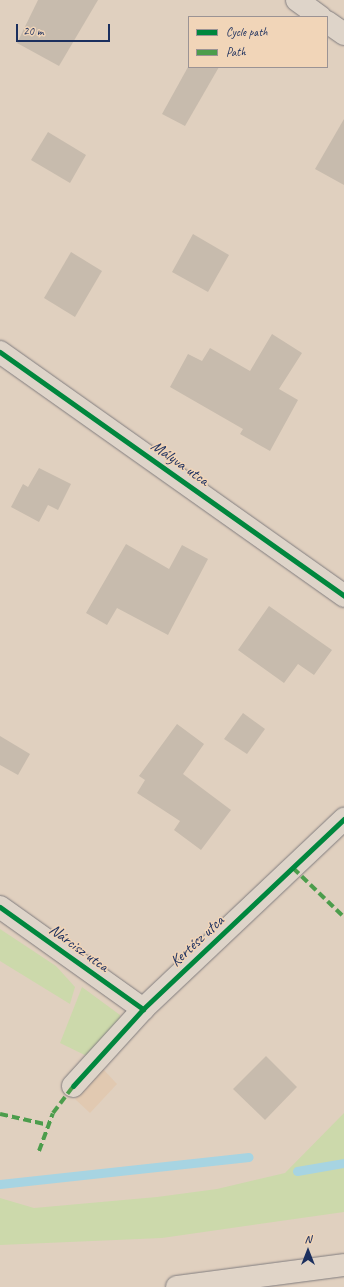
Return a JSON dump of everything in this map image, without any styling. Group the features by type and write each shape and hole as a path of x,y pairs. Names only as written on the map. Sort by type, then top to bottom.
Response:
{"highway":[{"path":"177,1287 344,1265"}],"street":[{"path":"297,0 319,16"},
{"path":"328,23 344,34"},
{"name":"Mályva utca","path":"0,352 344,596"},
{"name":"Kertész utca","path":"73,1086 143,1009 344,819"},
{"name":"Nárcisz utca","path":"0,907 143,1009"}],"shaded area":[{"path":"103,1069 117,1084 90,1113 75,1099"}],"green space":[{"path":"0,929 56,966 75,987 70,1004 0,961"},
{"path":"82,987 120,1015 121,1036 93,1059 60,1043"},
{"path":"344,1113 344,1212 162,1238 0,1245 0,1198 34,1208 157,1197 217,1189 285,1173"}],"building":[{"path":"38,0 98,0 59,66 17,43"},
{"path":"188,67 218,68 185,126 162,114"},
{"path":"344,119 344,185 315,169"},
{"path":"48,132 86,155 70,183 31,160"},
{"path":"193,234 229,255 208,292 172,272"},
{"path":"71,252 102,271 75,317 44,298"},
{"path":"272,334 302,353 279,389 298,400 270,451 240,434 243,429 170,387 188,354 202,361 210,348 250,371"},
{"path":"39,468 71,484 58,510 48,505 39,522 11,507 23,484 28,487"},
{"path":"126,544 169,569 182,545 208,559 168,635 117,608 107,625 86,613"},
{"path":"269,606 332,650 314,675 298,664 284,683 238,650"},
{"path":"243,713 265,729 247,754 224,739"},
{"path":"177,724 204,744 183,774 231,810 201,850 174,830 180,821 137,793 145,780 139,776"},
{"path":"0,736 30,754 18,775 0,765"},
{"path":"266,1056 297,1087 265,1120 233,1089"}],"waterway":[{"path":"0,1184 249,1157"},
{"path":"297,1171 344,1163"}],"marked path":[{"path":"293,868 344,917"},
{"path":"39,1151 53,1113 73,1086"},
{"path":"0,1114 49,1125"}],"cycle path":[{"path":"0,352 344,596"},
{"path":"73,1086 143,1009 344,819"},
{"path":"0,907 143,1009"}]}
